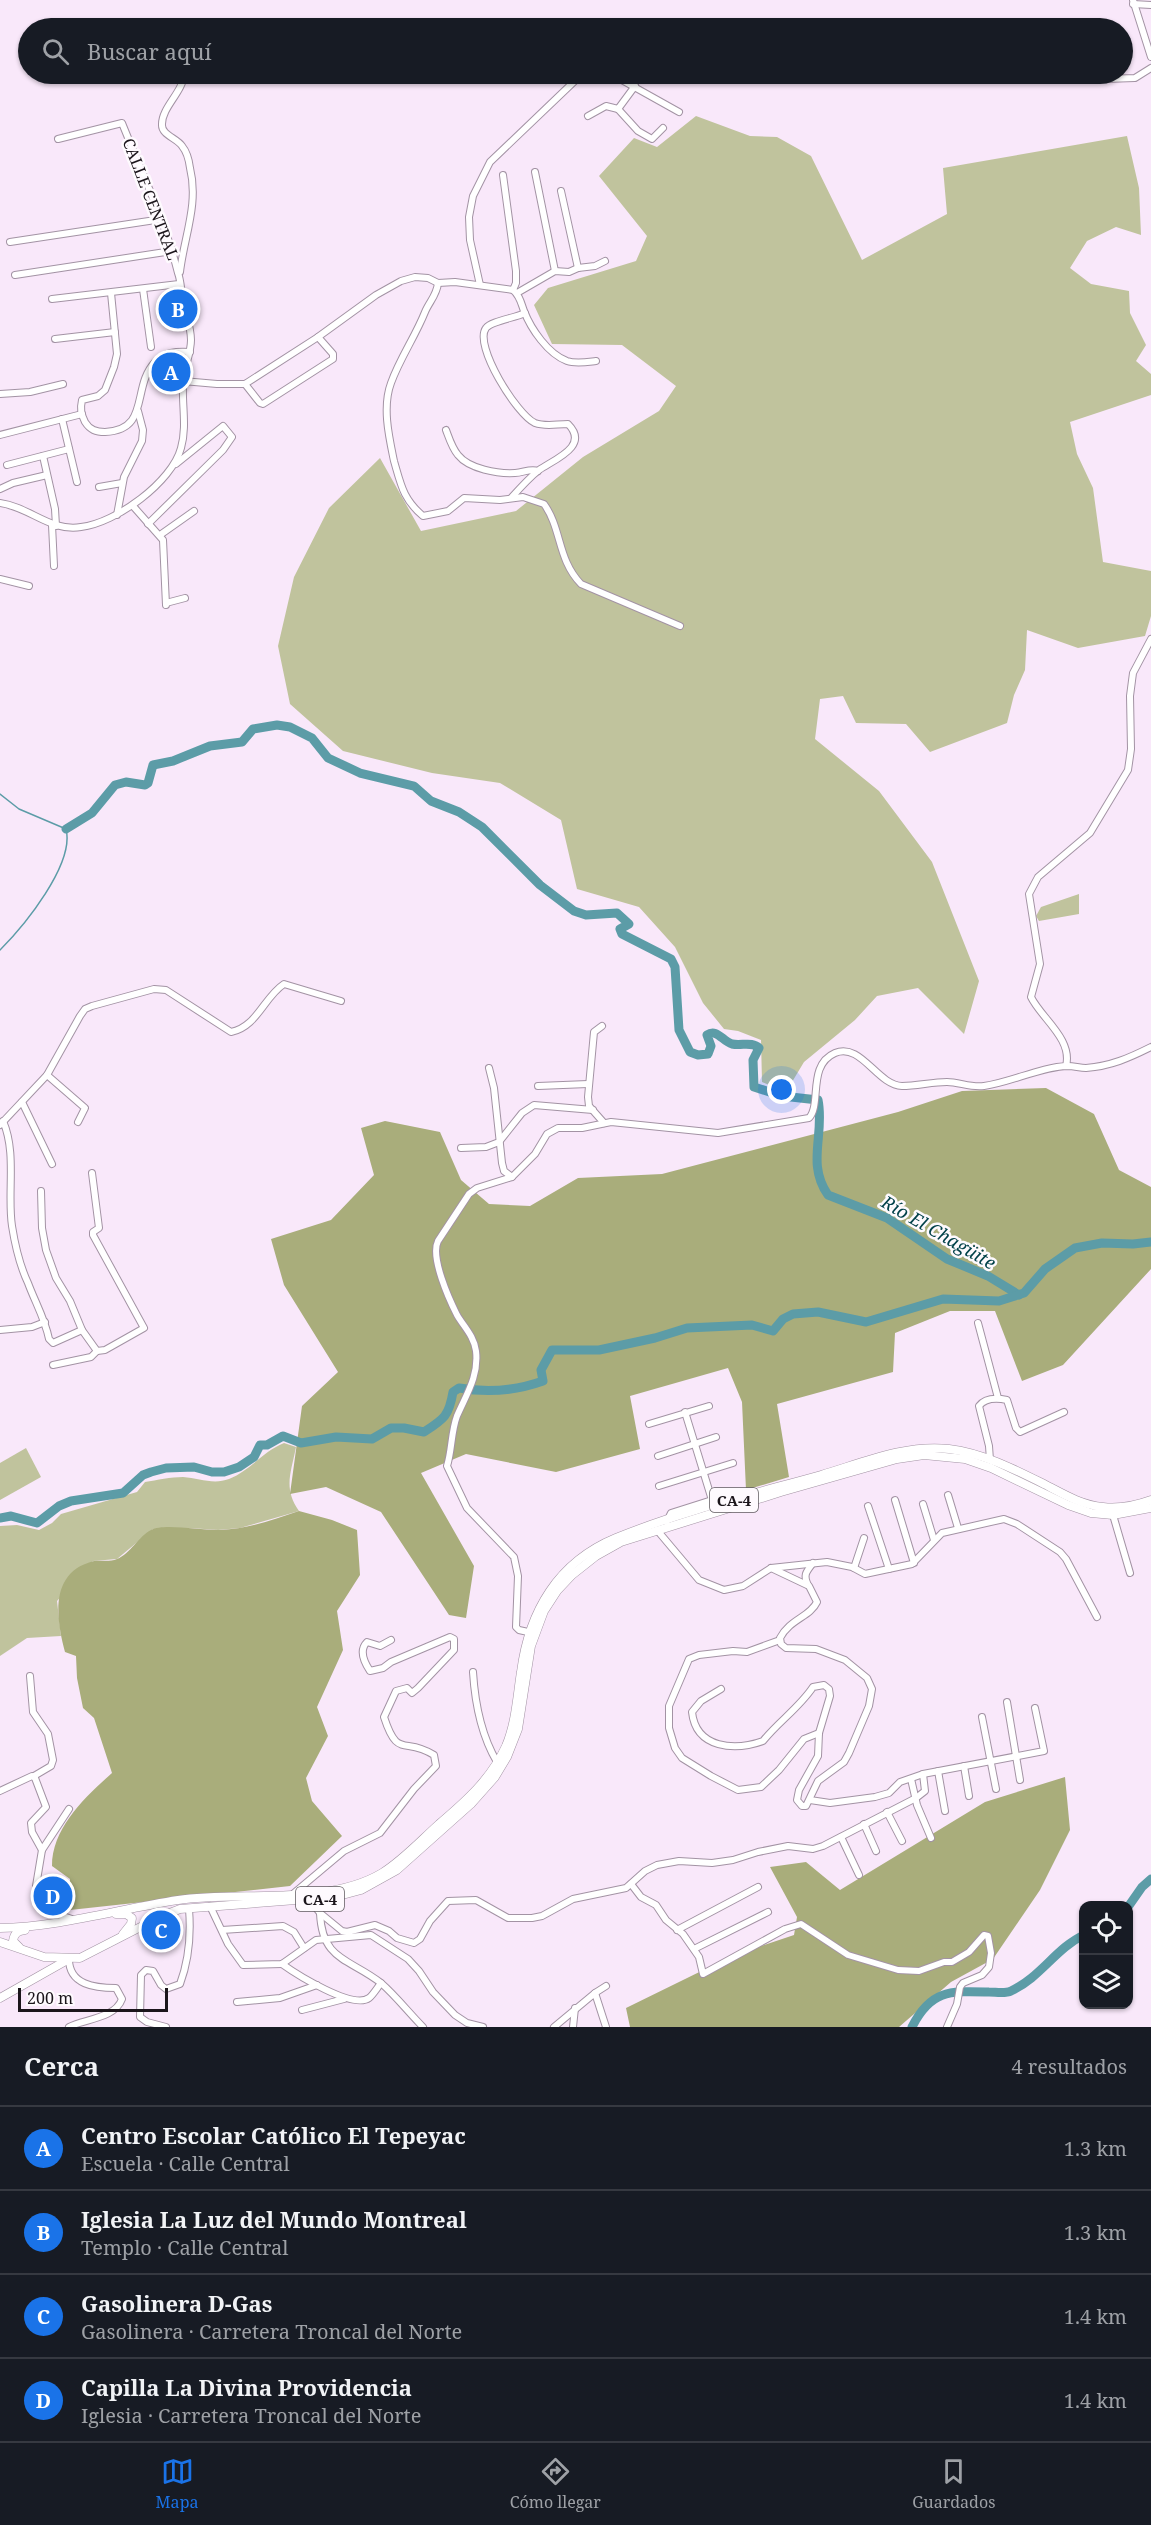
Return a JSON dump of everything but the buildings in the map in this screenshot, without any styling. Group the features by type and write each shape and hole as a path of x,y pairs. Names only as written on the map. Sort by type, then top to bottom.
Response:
{"main road":[{"name":"CA-4","path":"0,1928 72,1919 183,1899 341,1889 379,1875 401,1860 482,1785 505,1748 514,1719 524,1669 528,1632 540,1604 569,1568 608,1542 741,1497 905,1451 948,1449 992,1463 1080,1509 1113,1515 1151,1508"},
{"name":"CA-4","path":"528,1645 544,1611 557,1591 572,1575 609,1548 657,1530 751,1501 907,1457 940,1455 992,1463"},
{"name":"CA-4","path":"1046,1490 1079,1502 1102,1507 1120,1507 1151,1500"},
{"name":"CA-4","path":"0,1942 44,1957 69,1959 85,1957 169,1912 210,1905 309,1899 352,1893 389,1876 478,1797 495,1777 512,1746 521,1719 524,1669"},
{"path":"101,1914 131,1916 131,1924 118,1940"},
{"path":"21,1950 13,1941 19,1931 88,1916"},
{"path":"36,1976 46,1966 44,1957"},
{"path":"0,1998 69,1959"}],"street":[{"path":"1133,2 1151,5"},
{"path":"1133,2 1148,41 1151,57"},
{"path":"1133,78 1151,68"},
{"path":"179,276 194,196 191,170 181,144 163,130 161,125 182,84"},
{"path":"480,285 470,240 469,217 473,196 490,162 572,84"},
{"path":"631,84 680,112"},
{"path":"618,109 635,86"},
{"path":"588,116 606,105 618,109 638,131 652,139 663,128"},
{"name":"CALLE CENTRAL","path":"54,526 82,527 117,515 133,506 174,465 183,442 183,381 190,352 190,329 172,251 162,219 122,123 58,139"},
{"path":"535,172 555,271"},
{"path":"503,175 516,271 515,292 525,313 545,345 556,356 569,362 596,361"},
{"path":"561,191 578,268"},
{"path":"10,242 162,219"},
{"path":"15,275 172,251"},
{"path":"183,381 245,384 318,337 354,309 401,281 415,277 428,278 438,283 455,282 515,292 555,271 569,272 578,268 596,266 605,261"},
{"path":"438,283 391,383 388,401 387,423 404,498 423,516 448,511 461,498 500,500 523,497 544,504 566,562 572,574 581,584 680,626"},
{"path":"51,299 179,284"},
{"path":"143,289 151,347"},
{"path":"111,293 117,354 105,390 98,396 82,400 80,409 90,429 98,432 112,432 135,418 144,379 153,364 163,355 174,351 190,352"},
{"path":"511,498 538,471 570,449 575,441 575,435 567,424 546,425 525,417 510,398 493,368 483,334 485,328 490,323 525,313"},
{"path":"55,339 115,332"},
{"path":"245,384 263,404 298,382 333,359 333,354 318,337"},
{"path":"0,394 30,392 63,384"},
{"path":"117,515 122,483 142,441 143,430 138,411"},
{"path":"0,435 82,414"},
{"path":"62,419 77,482"},
{"path":"148,524 233,439 223,426 197,449 174,465"},
{"path":"446,430 459,457 474,466 514,473 538,471"},
{"path":"7,465 69,449"},
{"path":"43,456 55,509 54,566"},
{"path":"0,489 13,483 47,475"},
{"path":"99,487 122,483"},
{"path":"0,502 26,509 54,526"},
{"path":"133,506 160,535 165,545 166,604 184,598"},
{"path":"160,535 194,511"},
{"path":"0,579 29,586"},
{"path":"1066,1065 1060,1037 1031,997 1040,964 1028,897 1038,877 1090,833 1128,770 1131,748 1130,696 1133,673 1151,639"},
{"path":"82,1330 52,1343 49,1339 45,1322 28,1284 15,1240 12,1224 8,1131 2,1123 47,1075 85,1009 154,989 166,990 231,1032 247,1025 284,984 341,1001"},
{"path":"602,1026 594,1032 588,1084 589,1106 604,1123"},
{"path":"528,1632 516,1627 518,1576 514,1557 467,1508 447,1468 457,1417 472,1385 477,1360 474,1341 448,1295 436,1255 436,1245 475,1189 513,1177 530,1160 550,1131 558,1128 582,1128 604,1123 718,1133 809,1118 812,1114 821,1067 826,1059 837,1052 854,1054 898,1086 948,1082 983,1086 1066,1065 1084,1068 1115,1064 1151,1047"},
{"path":"489,1068 494,1088 504,1171 513,1177"},
{"path":"47,1075 85,1108 78,1122"},
{"path":"538,1086 588,1084"},
{"path":"22,1102 52,1164"},
{"path":"461,1148 486,1147 499,1142 522,1113 534,1105 593,1110"},
{"path":"53,1365 91,1357 97,1351 105,1350 144,1328 93,1235 99,1227 92,1173"},
{"path":"41,1191 42,1228 46,1250 56,1278 70,1301 82,1330 97,1351"},
{"path":"0,1330 32,1327 45,1322"},
{"path":"978,1323 998,1398"},
{"path":"992,1463 979,1406 982,1402 998,1398 1007,1400 1016,1428 1020,1432 1064,1412"},
{"path":"648,1424 709,1406"},
{"path":"685,1412 712,1500"},
{"path":"658,1456 716,1437"},
{"path":"659,1486 733,1462"},
{"path":"948,1494 958,1528"},
{"path":"667,1521 671,1513 712,1500 731,1496 741,1497"},
{"path":"895,1500 914,1563"},
{"path":"923,1504 934,1540"},
{"path":"868,1506 889,1569"},
{"path":"1113,1515 1130,1573"},
{"path":"657,1530 699,1580 724,1590 743,1586 771,1568 827,1562 854,1568 866,1574 914,1563 942,1533 1004,1519 1017,1524 1060,1552 1097,1617"},
{"path":"854,1568 864,1538"},
{"path":"721,1689 701,1701 693,1712 697,1728 710,1742 720,1746 743,1746 763,1741 769,1732 806,1698 813,1687 824,1685 829,1689 830,1696 819,1733 818,1756 799,1790 797,1800 802,1806 806,1806 818,1780 844,1762 869,1706 872,1689 867,1678 845,1660 816,1649 786,1648 781,1644 783,1632 794,1620 814,1609 817,1602 805,1577 805,1573 813,1563"},
{"path":"771,1568 809,1586"},
{"path":"294,1893 344,1851 380,1833 414,1789 436,1766 434,1755 423,1748 404,1747 392,1740 384,1717 396,1691 407,1688 412,1692 418,1688 454,1650 454,1639 450,1637 434,1642 417,1652 370,1671 364,1656 364,1646 367,1642 380,1646 391,1640"},
{"path":"780,1640 747,1652 733,1651 699,1655 689,1659 669,1706 669,1728 675,1748 682,1758 711,1776 738,1790 750,1789 761,1787 779,1770 804,1739 819,1733"},
{"path":"473,1672 475,1701 489,1749 497,1762"},
{"path":"0,1791 34,1776 51,1766 53,1760 48,1734 33,1712 30,1676"},
{"path":"1007,1702 1020,1780"},
{"path":"810,1800 830,1803 874,1797 889,1793 900,1782 923,1774 1044,1751 1035,1708"},
{"path":"982,1717 996,1789"},
{"path":"964,1766 969,1796"},
{"path":"938,1771 945,1810"},
{"path":"309,1899 320,1914 342,1931 347,1932 375,1925 389,1931 397,1938 414,1944 448,1901 476,1900 508,1918 532,1918 542,1916 573,1899 626,1888 645,1871 657,1865 733,1860 788,1846 813,1848 841,1837 916,1798 925,1791 923,1774"},
{"path":"34,1776 46,1803 46,1807 31,1824 32,1832 42,1850"},
{"path":"910,1779 931,1838"},
{"path":"69,1809 42,1850 36,1886 41,1906 45,1910 72,1919"},
{"path":"887,1812 902,1841"},
{"path":"864,1824 876,1851"},
{"path":"841,1837 859,1875"},
{"path":"631,1884 641,1897 656,1905 666,1920 694,1949 703,1974 785,1929 801,1924 848,1955 898,1970 919,1971 961,1958 984,1935 988,1936 992,1953 989,1967 960,1987 957,2004 947,2027"},
{"path":"678,1930 758,1887"},
{"path":"210,1905 235,1956 243,1965 282,1964 344,1999 361,2001 369,1999 381,1983"},
{"path":"166,2027 147,2022 140,2017 141,1975 146,1970 153,1971 166,1989 180,1984 189,1944 189,1908"},
{"path":"694,1949 768,1912"},
{"path":"320,1914 324,1940 332,1951 381,1983 423,2027"},
{"path":"222,1930 283,1926 294,1932 304,1948"},
{"path":"282,1964 316,1940 371,1935 408,1959 419,1971 432,1992 455,2015 467,2023 483,2027"},
{"path":"69,1959 69,1968 78,1979 90,1987 116,1988 123,1999 119,2005 98,2018 69,2027"},
{"path":"237,2002 280,1998 317,1985"},
{"path":"554,2027 575,2008 606,1986"},
{"path":"595,1993 606,2027"},
{"path":"302,2010 344,1999"},
{"path":"573,2027 575,2008"}],"green space":[{"path":"696,116 750,136 777,137 811,156 862,260 947,214 943,168 1127,136 1139,188 1141,235 1116,227 1087,241 1070,268 1091,284 1129,291 1130,313 1146,345 1136,361 1151,374 1151,395 1070,422 1077,454 1093,488 1103,562 1151,571 1151,616 1145,636 1078,648 1027,630 1025,670 1014,695 1007,723 930,752 906,724 856,723 843,696 820,699 815,739 879,791 932,862 979,981 964,1034 918,988 877,996 855,1020 804,1062 786,1092 762,1082 761,1040 738,1031 724,1029 703,1003 675,947 639,907 577,889 561,820 500,783 432,773 343,751 290,704 278,646 294,577 329,508 380,458 421,531 516,511 583,457 659,411 676,386 622,345 552,344 534,305 548,288 636,261 647,236 599,176 634,138 657,147"},
{"path":"1079,894 1079,914 1039,921 1036,916 1041,907"},
{"path":"1046,1088 1094,1114 1119,1170 1151,1187 1151,1269 1063,1365 1022,1381 995,1311 950,1311 895,1333 893,1372 777,1404 789,1477 746,1490 742,1402 728,1368 630,1396 640,1449 556,1472 466,1454 421,1473 474,1566 466,1618 449,1615 381,1512 326,1487 290,1494 302,1406 338,1372 284,1285 271,1239 331,1220 374,1175 361,1128 385,1121 440,1132 461,1180 489,1204 530,1206 578,1178 662,1174 898,1112 962,1091"},
{"path":"284,1443 296,1447 290,1487 294,1503 299,1511 240,1528 153,1529 117,1559 93,1561 57,1601 61,1636 27,1638 0,1656 0,1526 17,1525 39,1530 52,1523 61,1514 137,1492 145,1482 178,1477 223,1481 244,1471 269,1451"},
{"path":"26,1448 41,1477 0,1500 0,1463"},
{"path":"299,1511 357,1530 360,1575 337,1611 343,1650 317,1707 328,1736 306,1778 312,1801 342,1836 290,1886 70,1910 70,1879 52,1866 53,1852 72,1814 112,1773 94,1718 83,1708 77,1678 76,1656 65,1652 59,1625 59,1598 69,1575 79,1567 94,1561 122,1557 147,1533 157,1528 213,1530 240,1528"},
{"path":"1065,1777 1070,1830 1040,1890 993,1959 951,1982 899,2027 630,2027 626,2008 734,1955 794,1935 797,1917 770,1867 806,1862 840,1890 985,1802"}],"waterway":[{"name":"Río El Chagüite","path":"66,829 92,813 115,785 126,782 145,785 148,783 153,765 173,761 210,746 242,742 253,729 277,725 290,727 312,738 328,758 360,773 414,786 431,801 459,812 482,827 540,885 574,911 586,915 617,913 629,924 620,929 622,934 671,959 675,967 679,1030 690,1052 698,1055 708,1054 711,1046 707,1035 711,1033 717,1034 732,1044 756,1046 759,1048 753,1060 754,1087 782,1096 818,1100 820,1113 818,1172 828,1195 887,1218 947,1259 988,1276 1019,1295"},
{"path":"0,794 19,809 66,829 67,843 63,859 45,894 22,926 0,950"},
{"path":"0,1518 11,1516 37,1523 59,1506 71,1501 123,1493 143,1475 166,1468 194,1467 212,1472 224,1472 239,1467 254,1457 260,1445 267,1445 283,1436 301,1443 336,1437 372,1439 391,1428 424,1432 445,1416 450,1407 453,1392 459,1388 501,1390 543,1381 541,1370 552,1350 599,1350 655,1338 687,1328 752,1325 773,1331 783,1319 793,1314 818,1312 866,1322 943,1299 999,1301 1024,1293 1045,1269 1075,1248 1102,1243 1151,1242"},
{"path":"1132,1901 1151,1879"},
{"path":"912,2027 927,2005 943,1995 1011,1991 1031,1978 1065,1947 1079,1938"}],"place":[{"name":"Iglesia La Luz del Mundo Montreal","path":"178,309"},
{"name":"Centro Escolar Católico El Tepeyac","path":"171,372"},
{"name":"Capilla La Divina Providencia","path":"53,1896"},
{"name":"Gasolinera D-Gas","path":"161,1930"}]}
